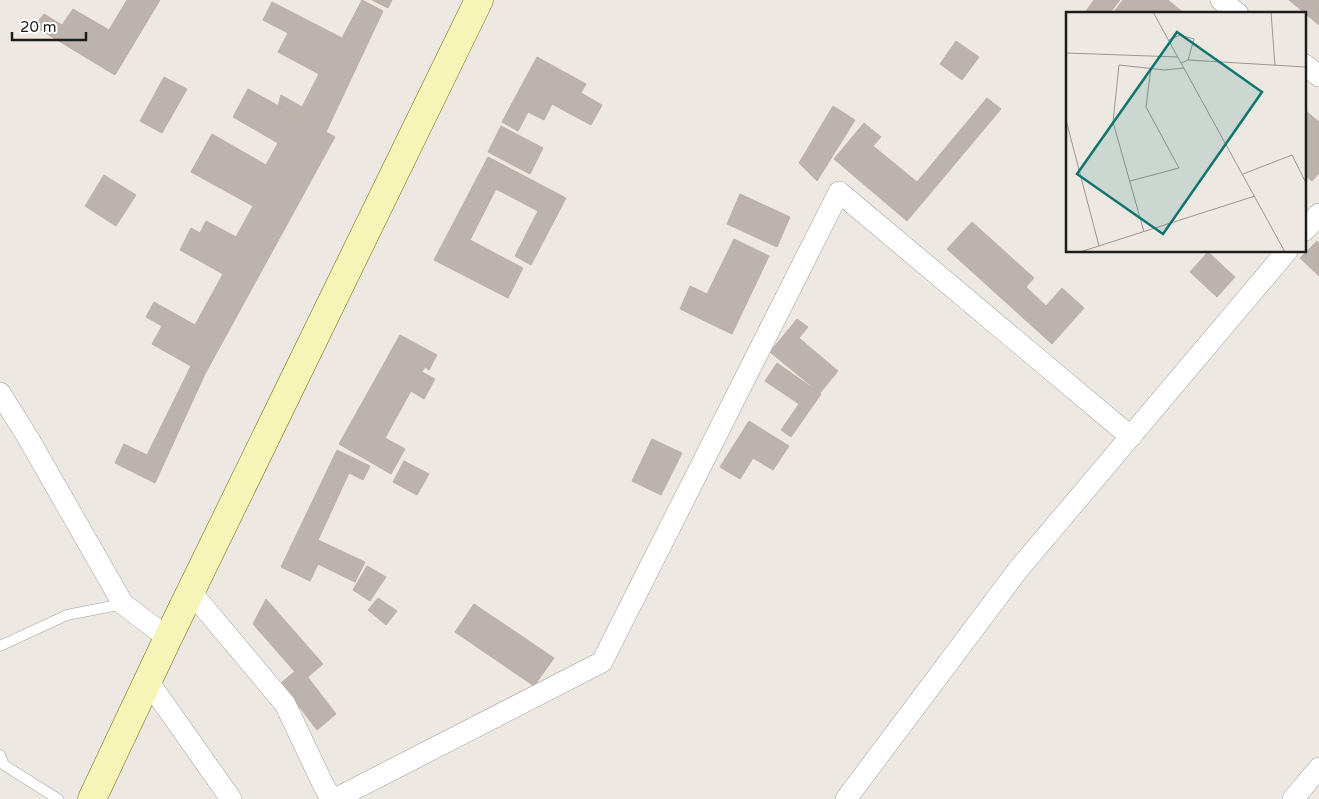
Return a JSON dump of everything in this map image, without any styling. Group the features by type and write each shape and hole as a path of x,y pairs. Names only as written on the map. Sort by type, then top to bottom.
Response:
{"main road":[{"path":"92,799 168,638 479,0"}],"street":[{"path":"1220,0 1235,12"},
{"path":"1306,66 1319,76"},
{"path":"335,799 602,662 839,192 1131,437"},
{"path":"1306,229 1319,214"},
{"path":"846,799 1017,571 1286,252"},
{"path":"0,393 32,444 123,604 168,638"},
{"path":"191,592 285,704 331,799"},
{"path":"148,681 232,799"},
{"path":"1293,799 1319,768"}],"lane":[{"path":"0,646 67,615 123,604"},
{"path":"0,755 4,766 58,799"}],"building":[{"path":"127,0 160,0 115,75 34,26 44,14 62,25 73,9 109,30"},
{"path":"362,0 383,11 326,132 278,106 281,95 302,107 319,74 278,52 288,33 263,20 272,2 342,38"},
{"path":"372,0 392,0 388,8"},
{"path":"1094,0 1120,0 1111,12 1085,12"},
{"path":"1123,0 1168,0 1183,12 1114,12"},
{"path":"1289,0 1319,0 1319,25 1306,14 1306,12"},
{"path":"956,41 979,57 962,80 940,64"},
{"path":"537,57 586,84 581,93 602,105 591,125 552,104 544,120 528,112 518,131 502,122"},
{"path":"164,77 187,89 162,133 140,121"},
{"path":"248,89 335,137 205,374 152,344 162,326 146,317 154,302 195,325 223,274 180,250 191,228 200,233 206,221 236,237 253,206 191,172 212,134 266,165 278,143 233,117"},
{"path":"987,98 1001,109 907,221 834,159 864,123 881,137 873,146 917,182"},
{"path":"833,106 855,120 817,181 799,163"},
{"path":"1306,111 1319,122 1319,173 1312,181 1306,176"},
{"path":"501,126 543,148 530,174 488,152"},
{"path":"488,157 566,198 531,265 515,256 538,211 496,189 470,240 523,268 508,298 434,260"},
{"path":"104,175 136,195 116,226 85,206"},
{"path":"740,194 790,217 777,247 727,224"},
{"path":"972,222 1034,278 1026,287 1046,306 1062,288 1084,308 1052,344 947,249"},
{"path":"734,239 769,256 732,334 680,309 690,286 707,294"},
{"path":"1317,241 1319,244 1319,276 1300,258"},
{"path":"1208,252 1235,277 1217,297 1190,272"},
{"path":"797,319 808,327 799,338 838,371 820,393 770,352"},
{"path":"400,335 437,355 429,370 425,367 422,372 435,379 424,399 411,391 385,438 405,449 391,474 339,444"},
{"path":"777,363 821,394 791,437 781,430 799,404 765,381"},
{"path":"191,366 205,374 155,483 115,463 124,444 147,455"},
{"path":"749,421 789,446 773,470 753,458 740,479 720,467"},
{"path":"652,439 682,453 661,495 632,481"},
{"path":"337,450 370,466 363,480 349,473 318,540 365,562 355,582 318,564 310,581 281,567"},
{"path":"404,461 429,474 417,495 393,482"},
{"path":"367,566 386,577 370,601 353,590"},
{"path":"378,598 397,611 386,625 368,610"},
{"path":"266,599 323,664 303,681 253,624"},
{"path":"474,604 554,658 534,686 455,632"},
{"path":"300,667 336,714 317,730 281,683"}]}
